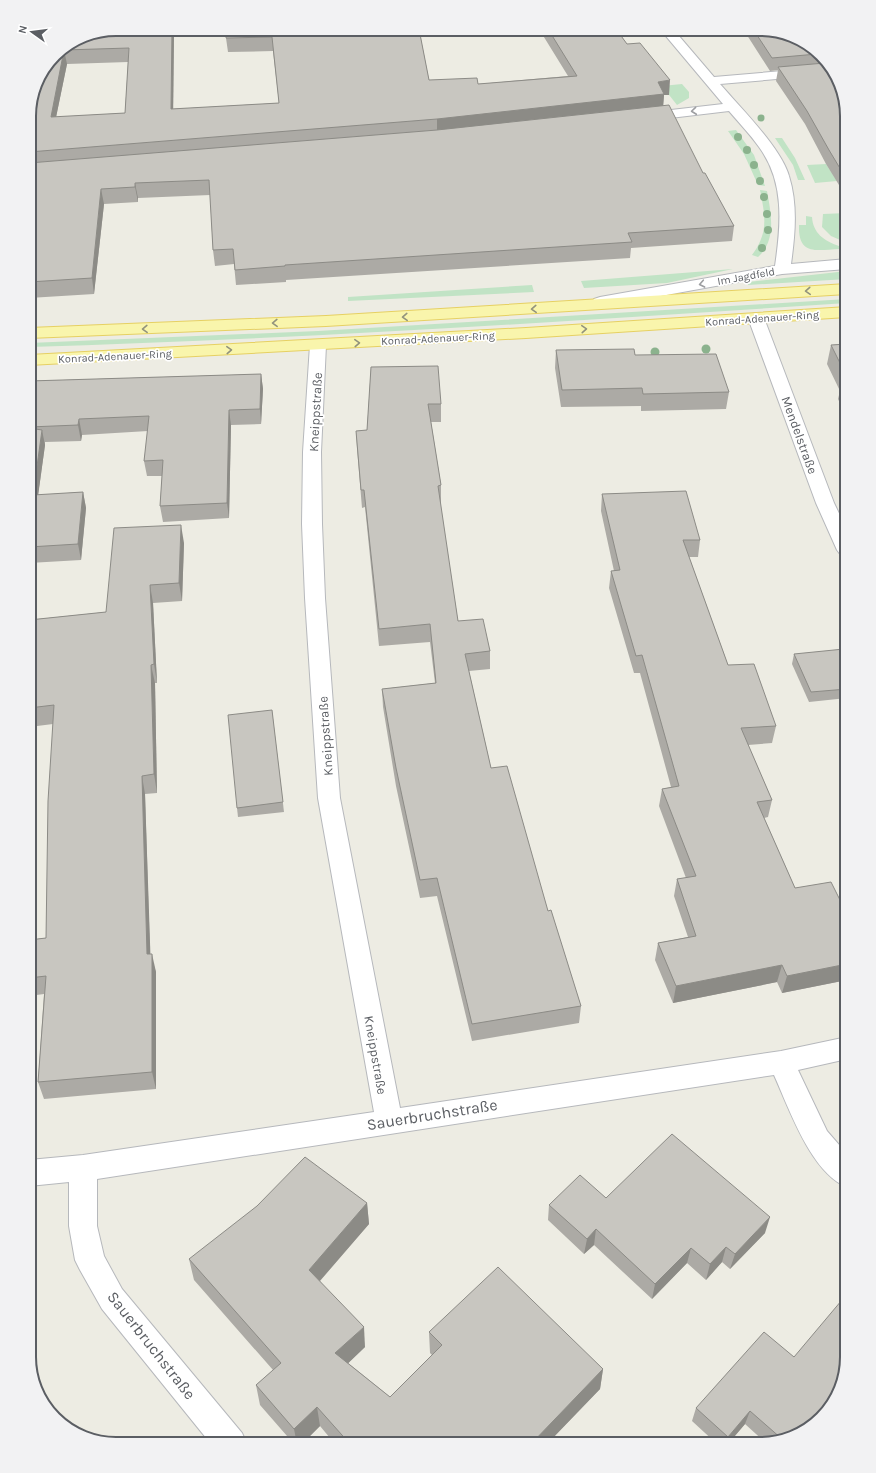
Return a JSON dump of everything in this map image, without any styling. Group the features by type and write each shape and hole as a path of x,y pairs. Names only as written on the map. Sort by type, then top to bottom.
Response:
{"main road":[{"name":"Konrad-Adenauer-Ring","path":"36,333 326,321 840,289"},
{"name":"Konrad-Adenauer-Ring","path":"36,360 318,345 840,312"}],"street":[{"name":"Im Jagdfeld","path":"573,307 782,270 787,237 787,203 782,175 766,146 672,36"},
{"path":"710,81 826,72"},
{"path":"634,118 733,107"},
{"path":"782,270 840,265"},
{"name":"Mendelstraße","path":"756,318 825,503 840,535"},
{"name":"Kneippstraße","path":"318,345 312,452 312,524 315,598 329,798 388,1121"},
{"name":"Sauerbruchstraße","path":"36,1172 83,1168 781,1062 840,1049"},
{"path":"781,1062 817,1140 840,1166"},
{"name":"Sauerbruchstraße","path":"83,1168 83,1226 90,1260 112,1299 225,1437"}],"green space":[{"path":"682,84 689,92 689,98 677,105 662,86"},
{"path":"736,130 754,155 765,186 758,185 744,154 728,131"},
{"path":"775,138 782,138 795,158 805,180 798,180 793,165"},
{"path":"826,164 837,181 815,183 807,165"},
{"path":"760,190 767,191 771,226 768,243 758,257 752,255 761,239 764,224"},
{"path":"840,213 840,240 831,236 822,227 823,214"},
{"path":"806,216 812,217 815,228 820,236 839,246 840,249 816,250 805,246 799,235 799,225 806,225"},
{"path":"733,269 667,283 584,288 581,281"},
{"path":"840,272 840,279 748,285 748,282"},
{"path":"532,285 534,292 348,301 348,297"},
{"path":"840,299 840,303 438,329 131,344 36,347 36,343 318,331"}],"building":[{"path":"172,36 171,109 279,103 272,37 226,38 226,36 420,36 429,80 477,78 478,84 577,76 552,36 621,36 627,44 640,43 670,80 658,82 664,94 437,119 36,151 36,111 40,91 47,76 63,56 51,117 125,113 129,48 72,50 91,40 106,37"},
{"path":"758,36 785,40 795,44 811,55 772,58"},
{"path":"820,63 832,81 836,91 840,116 840,168 807,111 778,67"},
{"path":"669,105 703,173 705,173 734,226 628,233 632,242 285,265 235,270 233,249 213,250 209,180 135,183 135,187 101,189 92,278 36,282 36,162 437,130"},
{"path":"840,344 840,363 831,345"},
{"path":"634,349 635,355 716,354 729,392 643,394 642,388 562,390 556,350"},
{"path":"438,366 441,404 428,404 441,485 438,486 458,621 483,619 490,651 465,654 491,768 507,766 548,911 551,910 581,1006 472,1024 437,878 420,880 396,768 382,689 436,683 430,624 379,629 364,490 361,490 356,431 367,430 371,367"},
{"path":"261,374 260,409 229,410 227,503 160,506 163,460 144,461 149,416 79,419 78,425 36,427 36,381"},
{"path":"36,429 42,430 36,473"},
{"path":"686,491 700,540 683,540 728,665 754,664 776,726 741,728 772,800 757,802 795,888 831,882 840,900 840,965 787,976 782,965 676,986 658,943 696,936 677,879 696,876 662,789 679,786 642,655 636,656 611,571 620,570 602,494"},
{"path":"83,492 78,544 36,547 36,495"},
{"path":"181,525 179,583 150,585 154,664 151,665 154,774 142,776 147,954 152,954 152,1072 38,1082 46,976 36,977 36,939 46,938 48,801 54,705 36,707 36,619 106,612 114,528"},
{"path":"840,649 840,690 811,692 794,654"},
{"path":"272,710 283,802 237,808 228,715"},
{"path":"672,1134 770,1217 735,1254 726,1247 710,1264 691,1248 655,1284 596,1229 587,1239 549,1205 580,1175 606,1198"},
{"path":"305,1157 367,1203 309,1270 364,1327 335,1353 390,1397 442,1345 429,1332 498,1267 603,1369 538,1437 344,1437 317,1407 294,1429 256,1385 281,1363 189,1259 257,1206"},
{"path":"840,1302 840,1357 837,1377 829,1397 813,1417 795,1429 777,1435 750,1411 728,1437 696,1408 764,1332 794,1357"}]}
